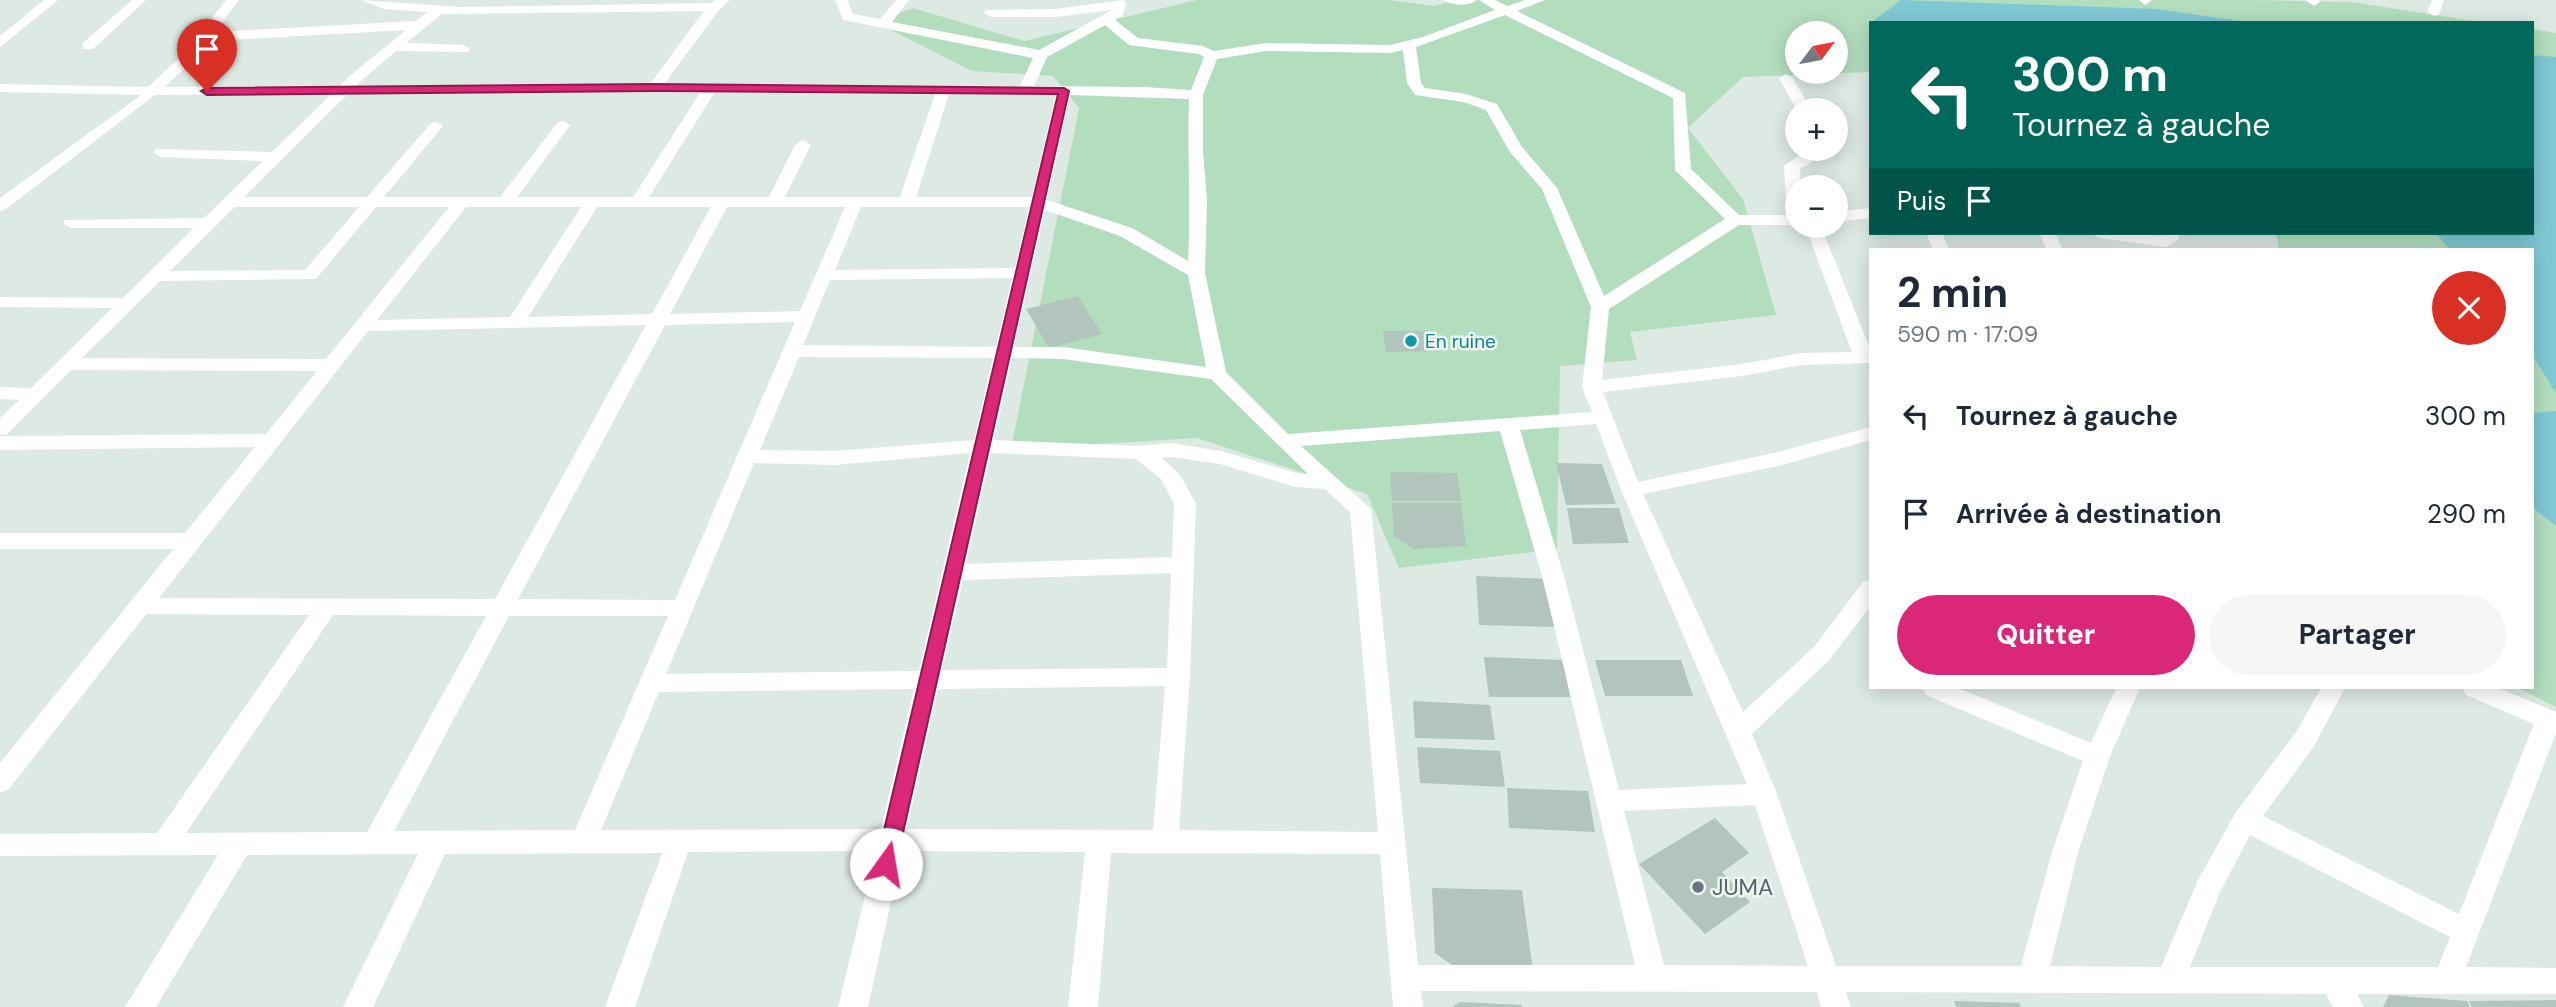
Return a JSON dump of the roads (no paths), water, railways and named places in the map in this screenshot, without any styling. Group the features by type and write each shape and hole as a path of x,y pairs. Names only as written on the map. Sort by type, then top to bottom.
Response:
{"street":[{"path":"0,43 52,0"},
{"path":"88,46 140,0"},
{"path":"1,205 176,72 233,0"},
{"path":"367,0 384,5 439,9 719,3"},
{"path":"841,0 848,17 883,24 978,27 1119,3 1117,13 1107,20 1041,55 1025,90"},
{"path":"883,24 903,0"},
{"path":"978,27 1001,0"},
{"path":"1450,0 1471,0"},
{"path":"1485,0 1679,96 1683,170 1735,220"},
{"path":"1107,20 1134,42 1203,50 1211,56 1266,47 1390,49 1409,46 1503,9 1539,0"},
{"path":"653,88 719,3"},
{"path":"0,429 344,92 439,9"},
{"path":"203,37 417,26"},
{"path":"978,27 1041,55"},
{"path":"1409,46 1413,83 1420,92 1466,97 1492,107 1515,149 1549,188 1600,307 1592,387 1631,491 1739,731 1764,794 1836,1007"},
{"path":"393,47 463,49"},
{"path":"1211,56 1196,95 1195,150 1199,199 1196,273 1217,374 1283,441 1360,509 1408,1007"},
{"path":"0,88 344,92 653,88 944,89 1144,91 1196,95"},
{"path":"638,202 710,88"},
{"path":"906,202 944,89"},
{"path":"853,1007 1064,91"},
{"path":"505,202 563,125"},
{"path":"156,276 310,275 436,126"},
{"path":"775,202 803,145"},
{"path":"161,152 277,158"},
{"path":"1793,175 1792,166 1804,161"},
{"path":"232,202 1038,202 1126,232 1196,273"},
{"path":"0,782 461,202"},
{"path":"516,323 592,202"},
{"path":"374,842 722,202"},
{"path":"583,842 855,202"},
{"path":"1848,216 1869,213"},
{"path":"1600,307 1735,220 1785,220"},
{"path":"71,223 210,223"},
{"path":"2113,235 2160,242 2171,239 2170,235"},
{"path":"1592,387 1742,370 1801,359 1867,358 1818,238"},
{"path":"824,275 1022,273"},
{"path":"0,302 129,303"},
{"path":"362,326 807,316"},
{"path":"792,351 1063,353 1217,374"},
{"path":"66,365 332,365"},
{"path":"0,393 37,394"},
{"path":"1283,441 1603,416"},
{"path":"1508,423 1553,576 1653,979"},
{"path":"1631,491 1779,459 1869,434"},
{"path":"0,443 272,440"},
{"path":"748,456 834,458 982,446 1141,453 1171,450 1199,453 1295,480 1331,483"},
{"path":"1141,453 1170,474 1180,487 1185,504 1178,677 1165,841"},
{"path":"0,541 192,541"},
{"path":"953,572 1182,565"},
{"path":"1739,731 1822,653 1869,591"},
{"path":"140,606 683,607"},
{"path":"164,844 326,608"},
{"path":"650,683 1178,677"},
{"path":"1936,689 2097,756"},
{"path":"2032,980 2066,852 2097,756 2128,689"},
{"path":"2170,980 2208,888 2245,820 2305,739 2332,689"},
{"path":"2447,981 2552,721 2476,689"},
{"path":"1609,801 1764,794"},
{"path":"2245,820 2468,932"},
{"path":"3,849 374,842 892,840 1394,843"},
{"path":"620,1007 679,841"},
{"path":"1083,1007 1099,841"},
{"path":"358,1007 437,842"},
{"path":"141,1007 239,844"},
{"path":"1405,978 2556,981"},
{"path":"2334,981 2349,1007"}],"water":[{"path":"1901,0 2157,9 2239,21 1874,21"},
{"path":"2534,55 2556,57 2556,393 2534,358 2534,248 2448,248 2438,235 2534,235"},
{"path":"2556,411 2556,526 2534,509 2534,413"}],"place":[{"name":"En ruine","path":"1411,341"},
{"name":"JUMA","path":"1698,887"}]}
